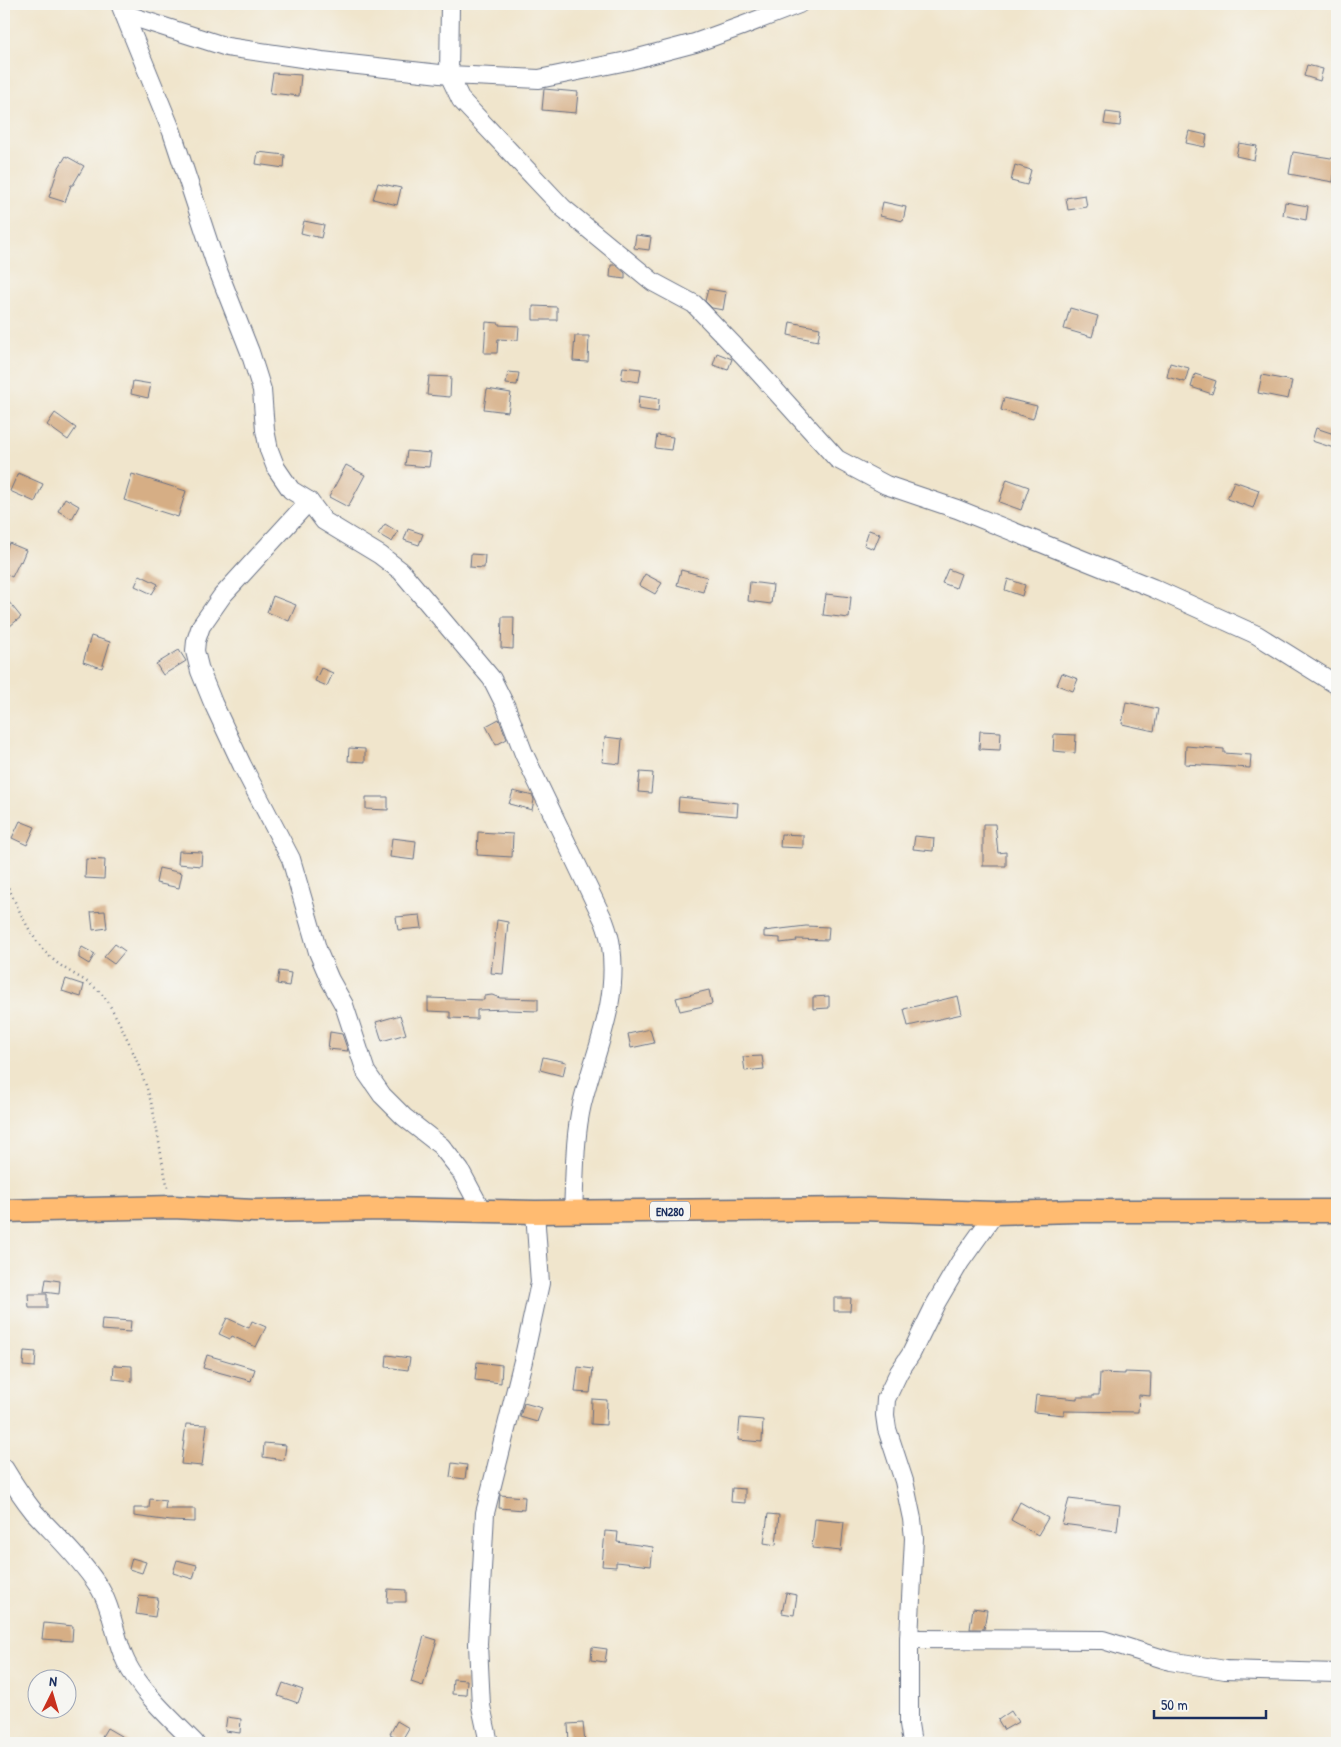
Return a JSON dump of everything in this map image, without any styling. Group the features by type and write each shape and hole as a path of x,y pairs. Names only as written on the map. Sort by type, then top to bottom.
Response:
{"main road":[{"name":"EN280","path":"4,1211 173,1207 254,1210 387,1209 535,1212 860,1209 995,1213 1086,1210 1337,1211"}],"street":[{"path":"450,4 449,75 461,100 563,208 653,282 694,304 837,459 886,485 957,509 1153,588 1257,635 1337,685"},
{"path":"122,9 227,47 322,61 449,75 539,79 627,61 695,42 799,4"},
{"path":"122,9 172,132 216,268 250,352 262,390 265,430 269,450 276,468 291,490 309,501 324,521 380,555 401,571 492,679 506,707 524,754 604,921 611,945 612,990 608,1017 582,1105 576,1147 573,1211"},
{"path":"309,501 222,596 201,626 195,652 200,671 233,748 290,858 318,952 330,980 344,1005 366,1072 382,1095 398,1111 441,1146 460,1170 482,1211"},
{"path":"490,1743 481,1706 478,1644 485,1512 524,1361 540,1283 535,1212"},
{"path":"912,1743 909,1724 909,1640 914,1544 912,1520 904,1481 887,1429 885,1416 886,1399 936,1303 960,1262 995,1213"},
{"path":"4,1468 33,1510 66,1545 104,1594 118,1643 127,1664 147,1692 195,1743"},
{"path":"909,1640 1103,1640 1170,1661 1225,1670 1337,1673"}],"path":[{"path":"4,879 16,906 37,942 56,962 98,988 129,1042 151,1102 163,1168 173,1207"}],"building":[{"path":"1307,65 1323,69 1320,81 1304,76"},
{"path":"273,73 301,75 299,96 270,93"},
{"path":"544,89 578,92 576,113 542,110"},
{"path":"1106,112 1121,114 1120,126 1104,124"},
{"path":"1189,131 1207,135 1205,147 1186,143"},
{"path":"1239,143 1257,146 1254,160 1236,156"},
{"path":"258,152 285,155 284,168 256,164"},
{"path":"1293,152 1337,159 1333,182 1289,174"},
{"path":"66,156 84,166 73,185 71,185 65,202 49,197 58,169"},
{"path":"1015,165 1031,170 1027,185 1011,181"},
{"path":"378,183 401,188 397,205 373,199"},
{"path":"1085,195 1087,207 1068,210 1066,198"},
{"path":"883,202 906,207 903,221 880,216"},
{"path":"1285,202 1308,206 1306,220 1283,215"},
{"path":"304,221 324,225 321,238 301,233"},
{"path":"636,235 651,237 649,250 634,248"},
{"path":"611,265 616,265 625,273 625,279 610,277"},
{"path":"708,289 726,292 723,310 712,308 705,301"},
{"path":"533,306 557,307 557,320 533,320"},
{"path":"1070,308 1098,316 1092,337 1064,329"},
{"path":"486,322 519,326 518,340 498,339 497,353 484,353"},
{"path":"790,322 820,328 818,341 788,335"},
{"path":"575,336 589,336 588,362 573,361"},
{"path":"717,353 732,359 728,370 713,365"},
{"path":"1170,363 1189,368 1185,382 1167,377"},
{"path":"623,367 641,369 639,382 621,379"},
{"path":"508,372 519,373 517,385 506,384"},
{"path":"1195,374 1216,381 1212,394 1191,387"},
{"path":"1262,375 1292,381 1288,399 1258,393"},
{"path":"429,376 451,377 450,397 427,395"},
{"path":"133,381 151,384 148,398 131,394"},
{"path":"487,389 511,393 508,412 484,409"},
{"path":"639,396 659,399 658,412 638,409"},
{"path":"1004,398 1037,406 1033,419 1001,410"},
{"path":"55,413 76,428 68,440 47,425"},
{"path":"1316,428 1337,435 1337,449 1312,441"},
{"path":"657,435 673,437 671,450 655,448"},
{"path":"407,451 431,453 429,467 405,465"},
{"path":"346,465 365,475 348,507 329,497"},
{"path":"18,473 43,484 35,502 10,491"},
{"path":"132,474 186,491 178,517 124,500"},
{"path":"1007,479 1029,487 1021,510 999,502"},
{"path":"1234,481 1259,490 1253,508 1227,499"},
{"path":"65,498 79,506 72,519 58,511"},
{"path":"385,524 398,532 392,542 378,534"},
{"path":"408,529 423,534 419,545 404,540"},
{"path":"869,530 880,534 874,549 864,545"},
{"path":"9,543 26,550 12,577 4,573 4,556"},
{"path":"471,554 485,555 484,568 470,567"},
{"path":"948,569 961,574 956,588 942,583"},
{"path":"681,570 707,577 703,592 677,585"},
{"path":"645,574 662,583 655,594 639,585"},
{"path":"140,575 158,584 152,594 135,586"},
{"path":"1008,579 1025,585 1022,596 1005,590"},
{"path":"750,582 773,585 771,604 748,601"},
{"path":"826,594 851,597 849,618 823,615"},
{"path":"4,596 21,617 10,626 4,618"},
{"path":"273,596 296,605 289,621 267,612"},
{"path":"502,617 514,617 513,649 501,648"},
{"path":"91,636 110,642 102,668 83,662"},
{"path":"179,650 186,661 163,675 156,664"},
{"path":"321,668 333,673 327,686 315,681"},
{"path":"1062,673 1078,679 1073,691 1057,685"},
{"path":"1126,702 1158,709 1154,731 1122,724"},
{"path":"499,719 507,739 496,745 486,726"},
{"path":"980,731 1001,732 1000,750 979,749"},
{"path":"1054,734 1076,735 1075,753 1053,751"},
{"path":"605,737 622,739 620,764 602,762"},
{"path":"1186,746 1224,749 1224,753 1251,755 1250,768 1185,764"},
{"path":"349,748 365,749 365,762 348,761"},
{"path":"640,772 653,773 651,793 638,792"},
{"path":"513,791 533,796 532,810 509,804"},
{"path":"366,797 388,797 388,810 366,809"},
{"path":"679,797 738,803 737,816 678,811"},
{"path":"20,821 35,827 27,845 12,838"},
{"path":"983,824 995,824 998,853 1006,852 1006,866 983,866"},
{"path":"478,832 513,834 512,857 477,855"},
{"path":"781,834 803,835 803,848 780,847"},
{"path":"915,836 934,838 933,851 913,849"},
{"path":"392,838 416,841 414,860 390,857"},
{"path":"179,851 202,852 201,866 178,864"},
{"path":"86,859 105,860 104,879 85,878"},
{"path":"159,868 182,873 179,888 156,883"},
{"path":"105,911 107,928 93,930 91,912"},
{"path":"420,915 422,928 398,930 396,917"},
{"path":"497,920 508,922 503,974 491,973"},
{"path":"806,926 829,927 828,940 796,939 797,941 780,943 780,938 764,937 764,931"},
{"path":"115,944 125,951 114,964 104,957"},
{"path":"82,947 95,954 89,964 79,958"},
{"path":"279,971 291,973 289,986 277,984"},
{"path":"66,979 84,985 81,997 62,991"},
{"path":"709,990 712,1004 680,1011 676,998"},
{"path":"492,995 500,998 538,999 538,1011 477,1010 477,1019 450,1018 450,1012 428,1011 428,998 484,1000 484,996"},
{"path":"829,996 829,1008 813,1009 813,997"},
{"path":"958,996 962,1014 908,1026 904,1009"},
{"path":"400,1015 406,1034 382,1041 376,1022"},
{"path":"650,1029 654,1043 631,1048 628,1034"},
{"path":"330,1032 342,1034 348,1051 328,1049"},
{"path":"762,1056 764,1069 745,1071 743,1057"},
{"path":"543,1057 566,1062 563,1076 540,1070"},
{"path":"46,1279 60,1281 59,1294 44,1292"},
{"path":"28,1294 47,1294 47,1308 29,1308"},
{"path":"834,1298 851,1298 850,1311 834,1311"},
{"path":"227,1318 249,1328 252,1321 266,1327 256,1347 232,1336 230,1339 219,1334"},
{"path":"102,1319 131,1321 130,1332 101,1330"},
{"path":"24,1351 36,1352 35,1367 23,1366"},
{"path":"207,1355 255,1369 251,1381 203,1368"},
{"path":"387,1355 410,1358 408,1370 386,1367"},
{"path":"477,1362 502,1365 501,1383 475,1380"},
{"path":"114,1365 132,1366 132,1381 113,1379"},
{"path":"578,1367 593,1369 590,1393 575,1392"},
{"path":"1125,1372 1151,1373 1150,1396 1139,1395 1138,1412 1064,1411 1064,1415 1034,1412 1036,1395 1077,1399 1077,1397 1093,1397 1093,1395 1099,1395 1100,1373 1125,1374"},
{"path":"592,1399 607,1400 606,1425 591,1424"},
{"path":"524,1403 542,1408 537,1422 520,1417"},
{"path":"740,1418 763,1420 762,1442 738,1440"},
{"path":"186,1424 207,1425 202,1466 181,1464"},
{"path":"264,1443 286,1445 284,1460 263,1457"},
{"path":"452,1463 467,1465 465,1479 450,1477"},
{"path":"732,1488 745,1489 745,1503 731,1502"},
{"path":"500,1495 525,1497 524,1510 499,1508"},
{"path":"150,1499 166,1501 165,1509 195,1509 195,1522 134,1516 134,1508 149,1508"},
{"path":"1069,1499 1120,1505 1117,1531 1062,1524"},
{"path":"1020,1502 1048,1518 1038,1535 1011,1520"},
{"path":"768,1514 779,1515 776,1545 764,1543"},
{"path":"815,1519 844,1522 841,1551 812,1548"},
{"path":"605,1531 618,1532 617,1542 653,1547 651,1566 616,1562 616,1567 602,1566"},
{"path":"132,1558 146,1562 142,1573 129,1569"},
{"path":"177,1560 197,1565 193,1579 173,1573"},
{"path":"388,1589 406,1590 406,1602 387,1602"},
{"path":"786,1593 797,1595 794,1615 782,1613"},
{"path":"139,1596 158,1598 155,1617 136,1614"},
{"path":"973,1608 987,1610 984,1629 970,1629"},
{"path":"44,1623 73,1626 72,1641 42,1639"},
{"path":"424,1636 437,1640 423,1686 411,1682"},
{"path":"592,1647 607,1649 605,1662 591,1660"},
{"path":"453,1679 467,1680 466,1695 452,1694"},
{"path":"283,1683 303,1690 298,1703 278,1696"},
{"path":"1011,1711 1018,1722 1004,1730 998,1720"},
{"path":"227,1717 241,1719 240,1733 225,1731"},
{"path":"397,1721 409,1728 402,1740 390,1734"},
{"path":"583,1723 585,1743 569,1743 568,1724"},
{"path":"107,1728 133,1743 110,1743 101,1738"}]}
